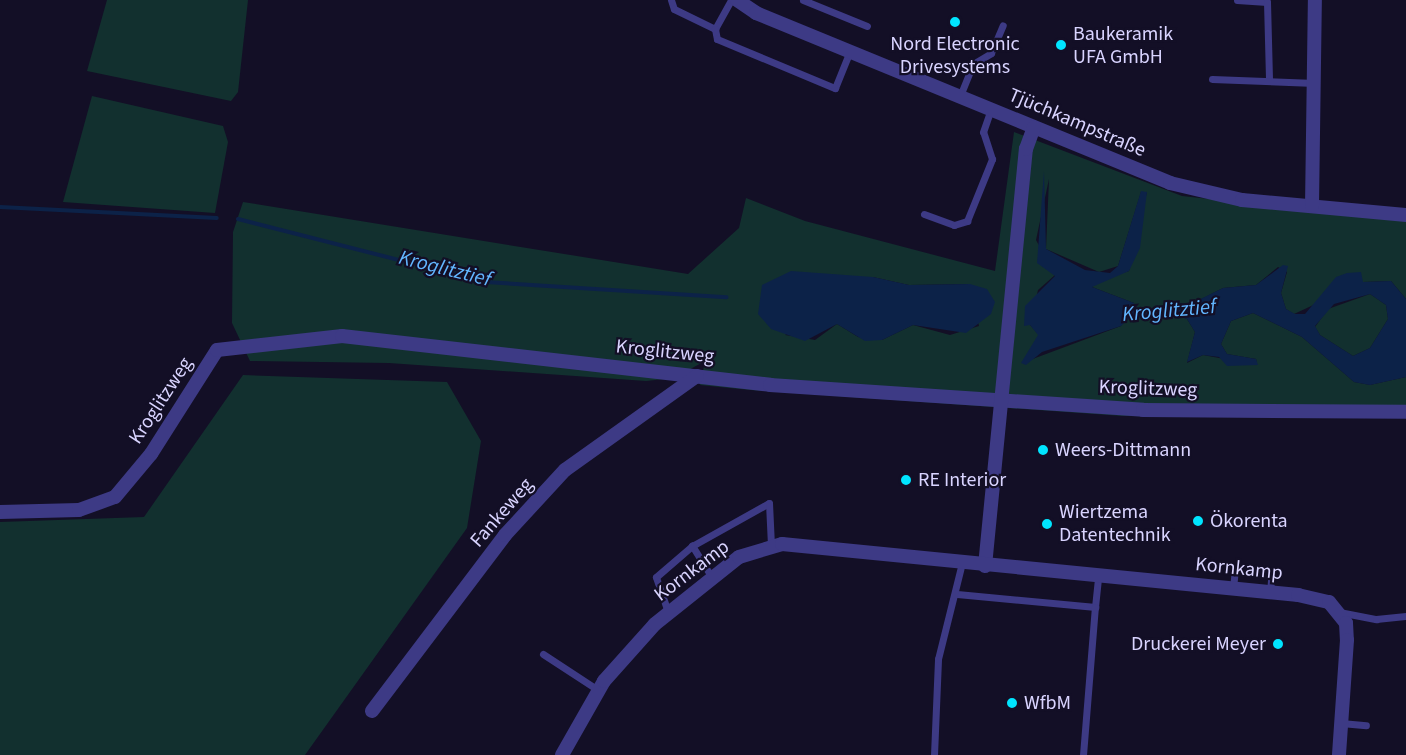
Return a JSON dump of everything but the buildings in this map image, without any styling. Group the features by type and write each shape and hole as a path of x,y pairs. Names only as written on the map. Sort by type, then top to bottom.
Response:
{"street":[{"name":"Tjüchkampstraße","path":"737,0 850,51 1034,127 1203,192 1406,215"},
{"path":"1312,206 1315,0"},
{"path":"985,566 1026,149 1034,127"},
{"name":"Kroglitzweg","path":"0,512 79,510 115,497 151,454 217,351 342,336 697,376 1143,410 1406,412"},
{"name":"Fankeweg","path":"372,711 505,535 565,470 697,376"},
{"name":"Kornkamp","path":"562,755 598,690 626,652 668,612 711,576 739,556 771,546 1270,592 1317,598 1340,612"},
{"path":"1339,755 1347,640 1340,612"}],"lane":[{"path":"671,0 674,9 715,29"},
{"path":"731,0 715,29 717,39 835,88 850,51"},
{"path":"803,0 867,26"},
{"path":"1237,0 1267,2 1269,81"},
{"path":"960,96 973,64 992,52 1003,26"},
{"path":"1212,79 1314,83"},
{"path":"924,213 954,225 967,221 992,159 983,132 991,108"},
{"path":"668,612 656,577 692,546 769,503 771,546"},
{"path":"692,546 711,576"},
{"path":"934,755 938,658 957,594 962,563"},
{"path":"1233,588 1235,569"},
{"path":"1270,592 1272,571"},
{"path":"1083,755 1098,577"},
{"path":"957,594 1095,607"},
{"path":"1340,612 1376,619 1406,616"},
{"path":"543,654 598,690"},
{"path":"1341,723 1366,725"}],"green space":[{"path":"107,0 248,0 238,92 231,101 87,71"},
{"path":"92,96 223,126 228,142 215,213 63,202"},
{"path":"1014,132 1182,196 1406,220 1406,299 1391,281 1363,282 1294,314 1286,309 1281,293 1287,272 1278,267 1256,285 1223,288 1172,314 1187,319 1195,332 1187,363 1203,355 1257,365 1256,359 1227,354 1221,344 1231,321 1253,313 1302,337 1354,382 1370,385 1406,377 1406,418 1123,416 750,390 700,385 705,361 674,378 646,381 389,363 250,361 232,323 233,232 243,202 688,274 739,228 746,198 805,221 995,271","holes":["1049,179 1046,249 1099,272 1118,266 1141,192 1147,192 1129,271 1096,281 1092,287 1134,303 1121,326 1022,363 1039,335 1030,325 1038,290 1055,275 1036,240","873,277 909,285 970,284 979,326 950,335 913,325 882,340 858,337 837,324 815,340 785,335"]},
{"path":"1370,294 1386,305 1388,319 1370,348 1353,356 1320,335 1315,327 1328,309"},
{"path":"243,375 447,382 481,441 467,528 305,755 0,755 0,522 144,517"}],"water":[{"path":"1044,171 1046,249 1085,270 1110,273 1118,266 1141,191 1147,192 1140,248 1129,271 1092,287 1134,303 1138,310 1121,326 1042,352 1026,365 1021,363 1038,335 1030,325 1024,326 1025,306 1055,276 1037,263"},
{"path":"1283,265 1288,266 1281,293 1286,309 1295,314 1305,314 1336,277 1361,272 1363,282 1391,281 1406,299 1406,377 1370,385 1354,382 1302,337 1253,313 1231,321 1221,344 1227,354 1256,359 1258,365 1227,366 1219,357 1203,355 1187,362 1195,332 1187,319 1170,314 1223,288 1256,285","holes":["1370,294 1386,305 1388,319 1370,348 1353,356 1320,335 1315,326 1334,304"]},
{"path":"791,271 873,277 909,285 970,284 987,289 995,302 991,314 966,333 913,325 882,340 865,341 837,324 805,341 771,329 758,314 762,285"}],"waterway":[{"name":"Kroglitztief","path":"0,207 217,218"},
{"name":"Kroglitztief","path":"238,219 486,282 727,297"},
{"name":"Kroglitztief","path":"1133,315 1173,314"}],"place":[{"name":"Nord Electronic Drivesystems","path":"955,22"},
{"name":"Baukeramik UFA GmbH","path":"1061,45"},
{"name":"Weers-Dittmann","path":"1043,450"},
{"name":"RE Interior","path":"906,480"},
{"name":"Ökorenta","path":"1198,521"},
{"name":"Wiertzema Datentechnik","path":"1047,524"},
{"name":"Druckerei Meyer","path":"1278,644"},
{"name":"WfbM","path":"1012,703"}]}
